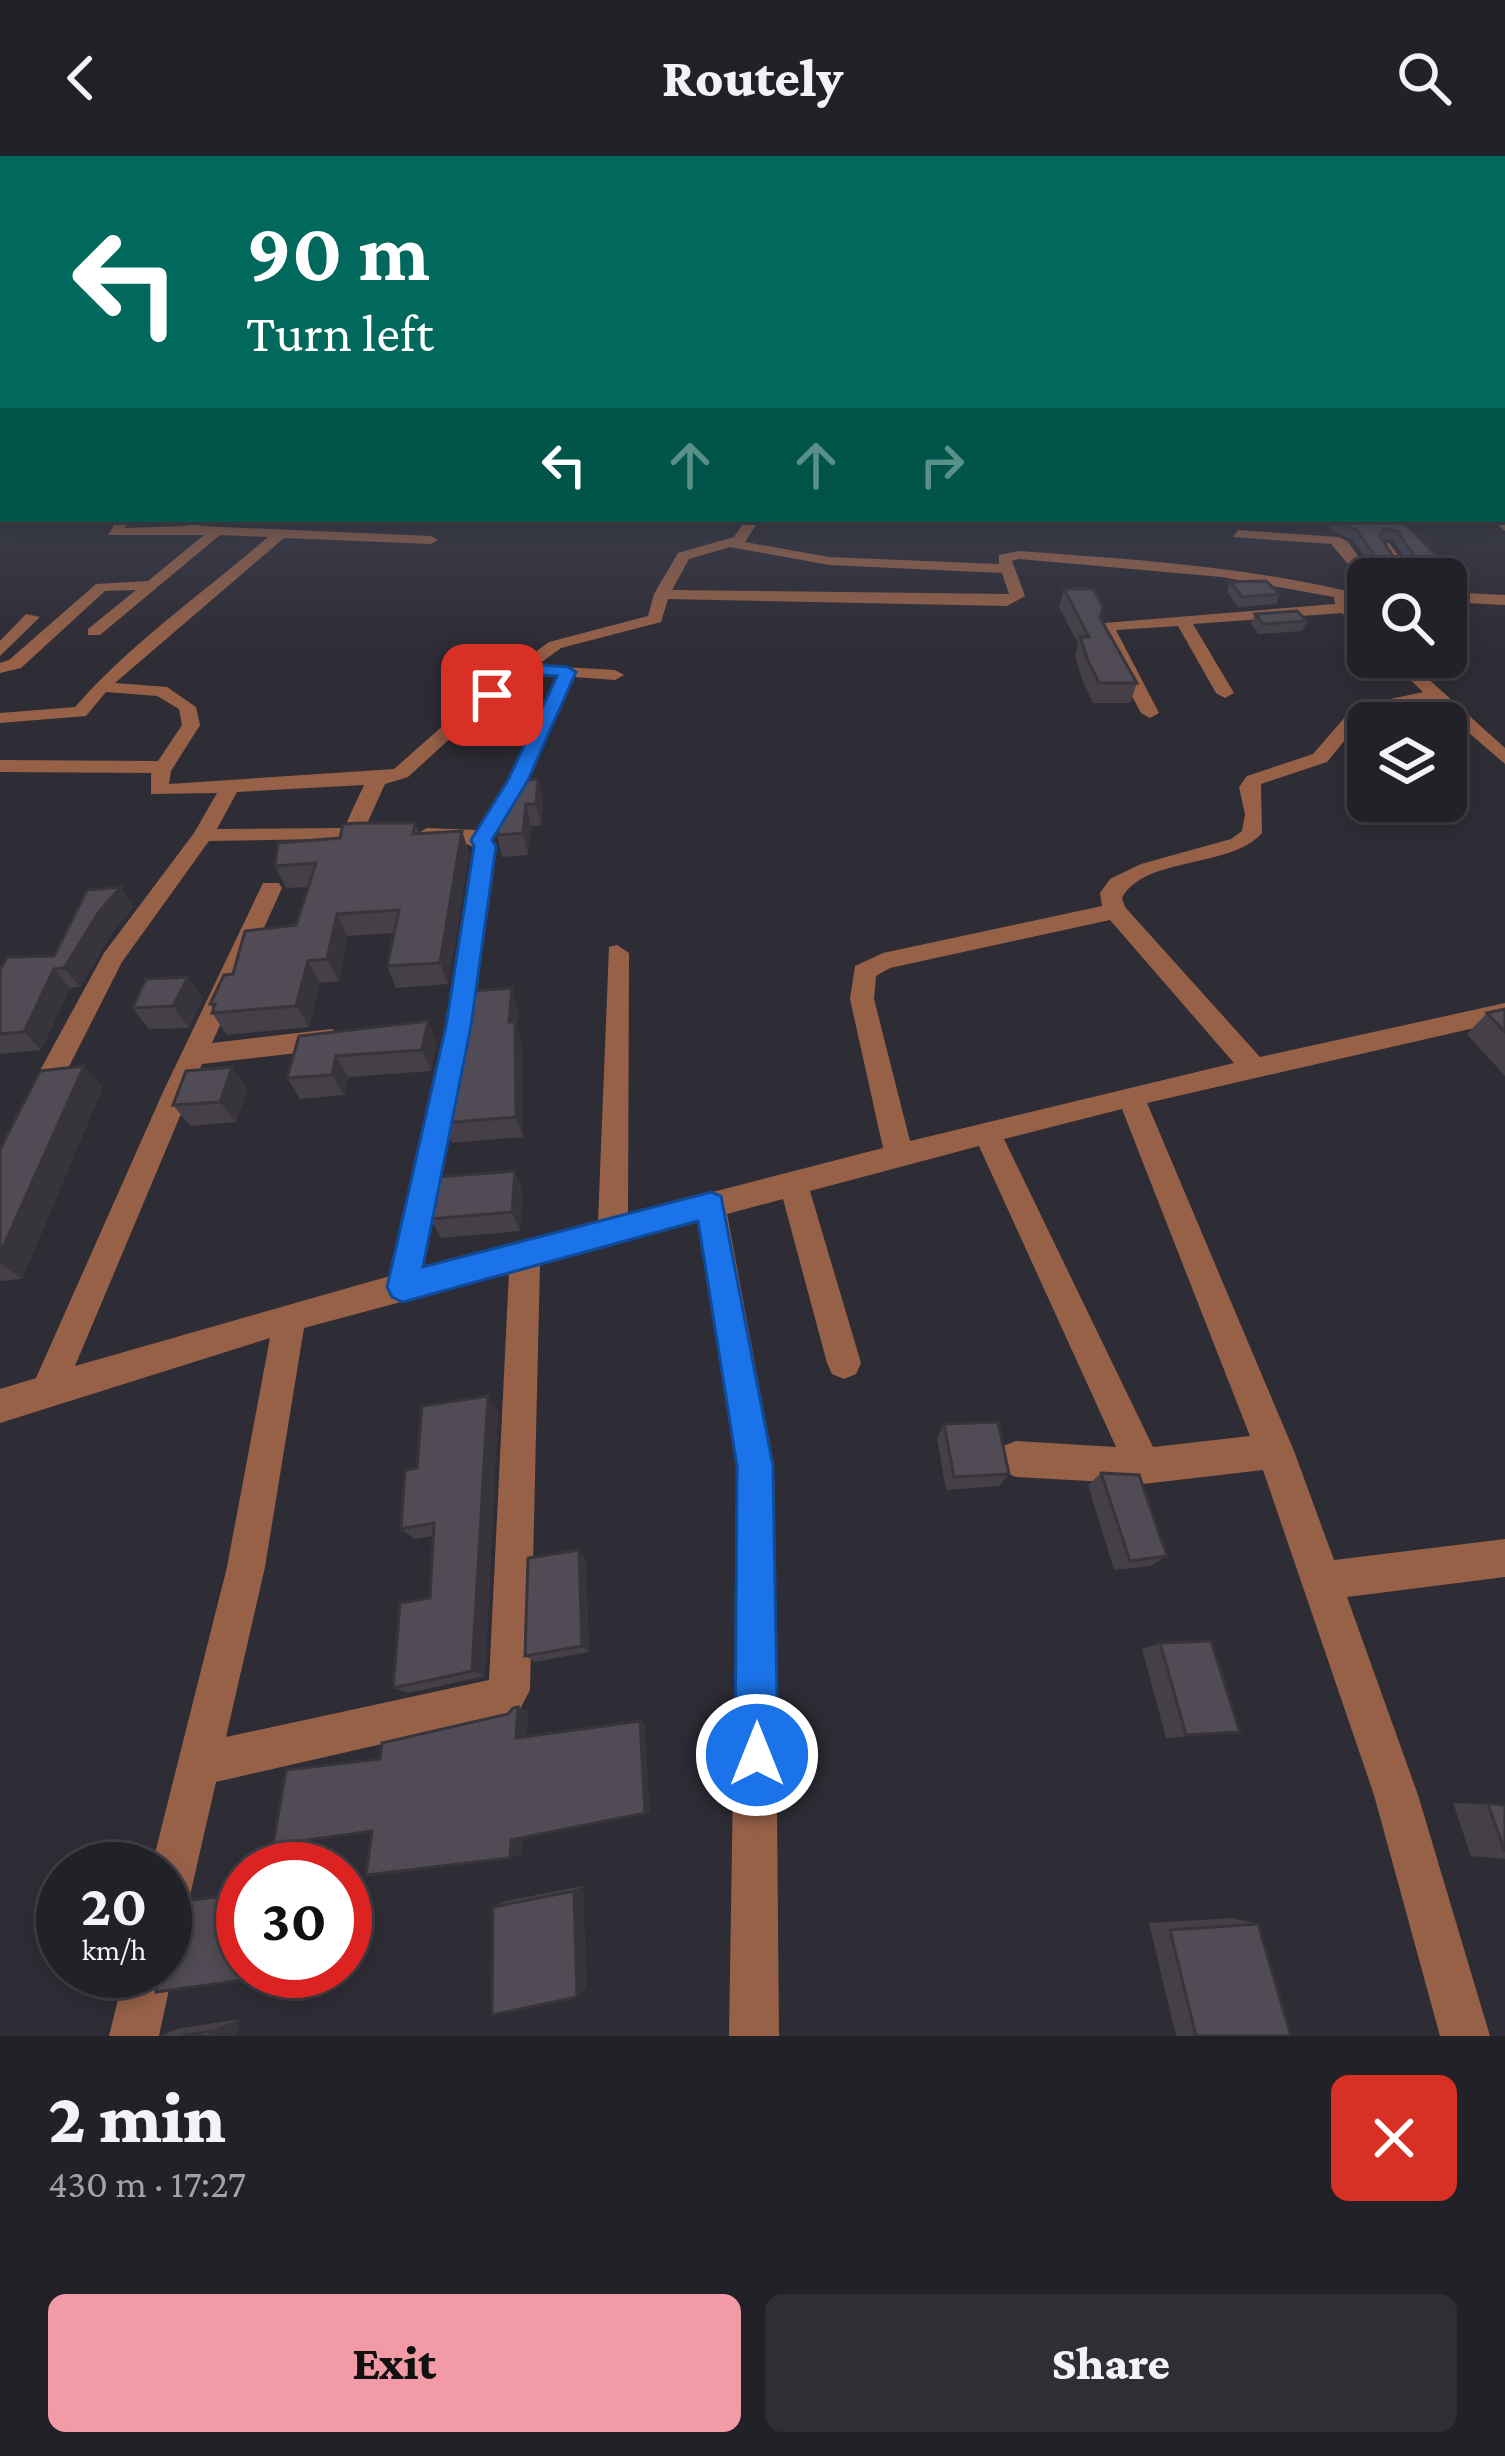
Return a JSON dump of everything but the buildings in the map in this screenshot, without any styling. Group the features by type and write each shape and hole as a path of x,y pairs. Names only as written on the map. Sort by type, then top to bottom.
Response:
{"street":[{"path":"122,522 112,532 188,530 431,540"},
{"path":"188,530 197,522"},
{"path":"102,687 161,692 187,707 191,725 164,767 158,790 377,779 401,773 521,668 583,634 656,619 662,594 683,556 739,540 751,522"},
{"path":"1235,526 1257,576"},
{"path":"1235,526 1334,540 1350,558"},
{"path":"94,632 215,533"},
{"path":"0,718 80,712 122,663 159,639 279,535"},
{"path":"730,544 830,561 1007,569"},
{"path":"1384,546 1393,558"},
{"path":"1112,550 1226,555"},
{"path":"662,594 1013,599 1017,596 1004,558 1019,555 1257,576 1343,601 1347,606"},
{"path":"823,598 830,561"},
{"path":"898,565 904,599"},
{"path":"0,668 15,664 101,587 153,585"},
{"path":"1467,598 1505,599"},
{"path":"1150,713 1106,629 1347,600"},
{"path":"0,651 32,617"},
{"path":"1183,621 1225,693"},
{"path":"521,668 615,675"},
{"path":"481,840 518,780 568,672"},
{"path":"1417,678 1505,758"},
{"path":"1254,1068 1115,911 1112,890 1129,875 1238,844 1252,833 1255,814 1249,787 1254,780 1320,758 1352,720 1368,709 1435,694"},
{"path":"42,732 56,715"},
{"path":"6,766 27,749"},
{"path":"6,766 164,767"},
{"path":"351,835 377,779"},
{"path":"22,1128 112,959 203,835 230,787"},
{"path":"203,835 468,834 485,846 447,1027 403,1287"},
{"path":"47,1392 271,888"},
{"path":"898,1155 862,999 864,971 883,961 1115,911"},
{"path":"614,1231 617,953"},
{"path":"2,1412 47,1392 290,1317 898,1155 1130,1096 1505,1012"},
{"path":"194,1054 370,1035"},
{"path":"1130,1096 1326,1580 1422,1873 1465,2036"},
{"path":"987,1132 1143,1466"},
{"path":"793,1183 844,1363"},
{"path":"711,1205 755,1466 754,2036"},
{"path":"198,1765 503,1698 508,1690 525,1255"},
{"path":"180,1842 246,1568 290,1317"},
{"path":"1016,1459 1143,1466 1276,1451"},
{"path":"1326,1580 1505,1558"},
{"path":"134,2036 143,1998"}],"route":[{"path":"492,695 521,668 568,672 518,780 481,840 485,846 458,1026 403,1287 711,1205 755,1466 757,1755"}]}
